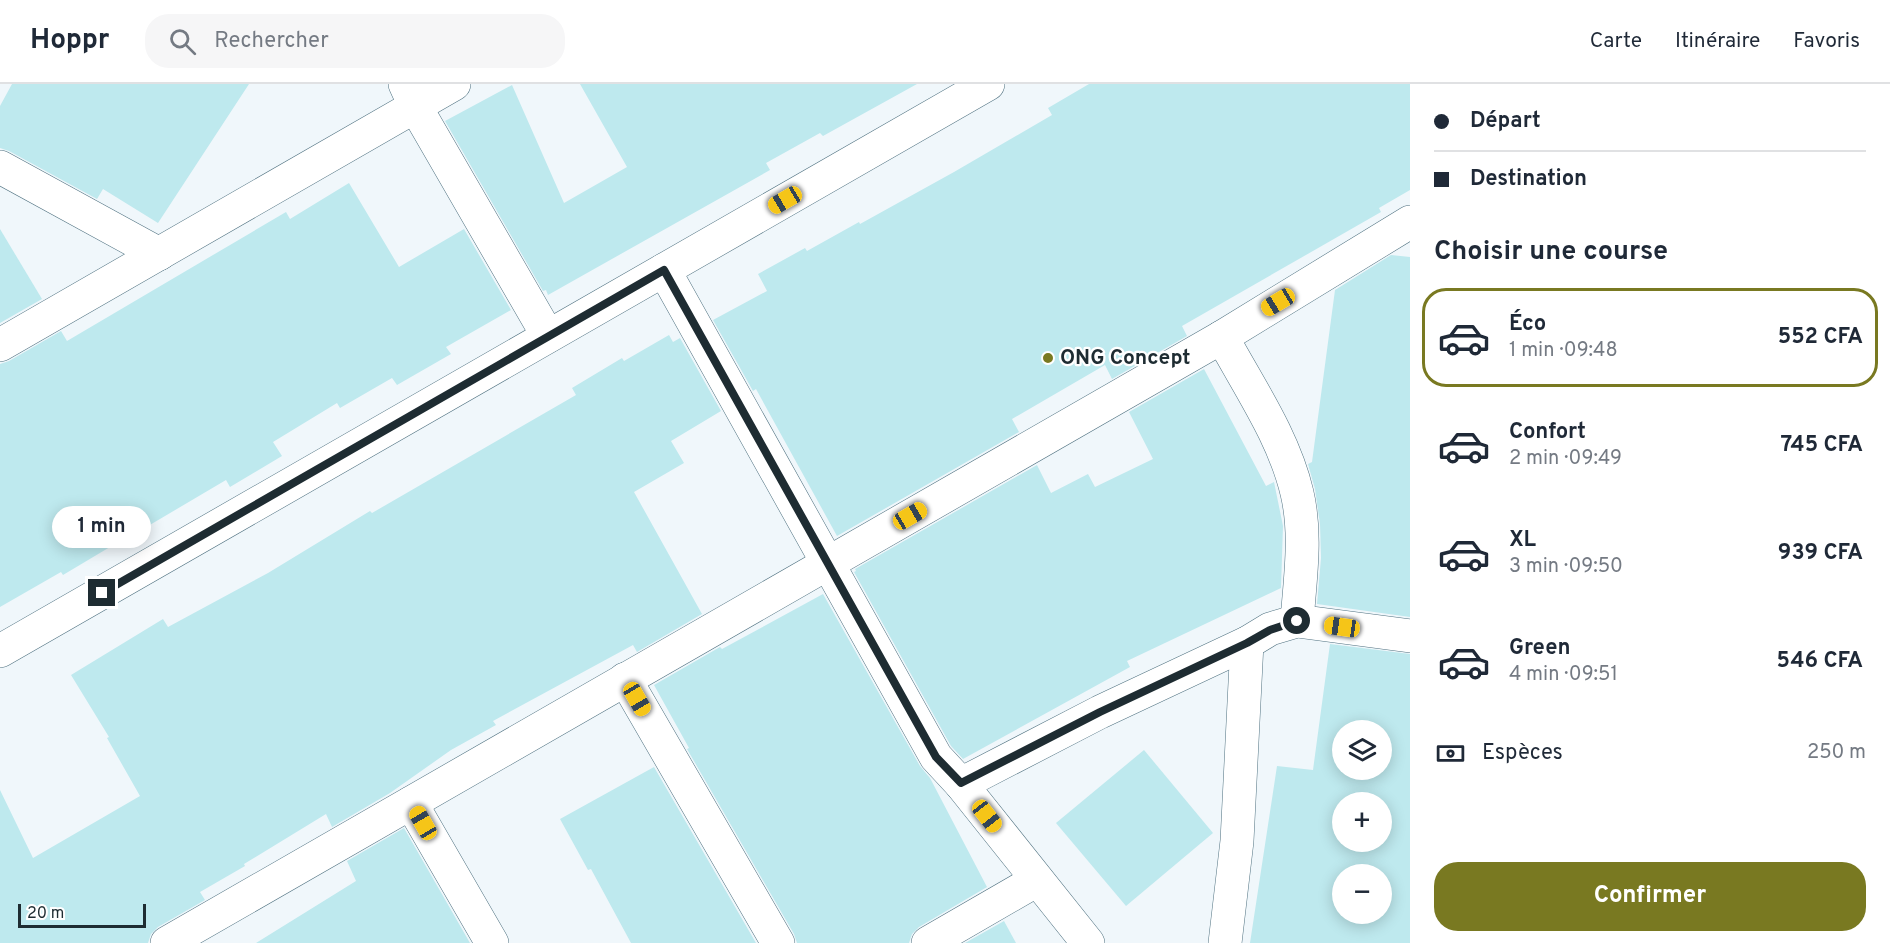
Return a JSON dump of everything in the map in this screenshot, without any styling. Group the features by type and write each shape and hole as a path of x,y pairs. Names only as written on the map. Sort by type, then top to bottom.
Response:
{"street":[{"path":"0,345 159,254 410,95 454,84"},
{"path":"0,651 988,84"},
{"path":"410,95 548,336"},
{"path":"0,167 159,254"},
{"path":"167,943 1222,337 1410,222"},
{"path":"664,270 936,757 961,783 1088,943"},
{"path":"1222,337 1284,452 1297,495 1302,542 1297,621"},
{"path":"961,783 1100,712 1270,630 1297,621 1410,636"},
{"path":"1225,943 1237,841 1247,643"},
{"path":"625,679 778,943"},
{"path":"411,803 492,943"},
{"path":"928,943 1037,880"}],"building":[{"path":"12,84 249,84 158,223 103,189 97,199 0,148 0,106"},
{"path":"580,84 917,84 823,136 820,133 766,163 770,170 548,295 546,290 543,291 445,121 512,85 564,203 627,167"},
{"path":"1089,84 1410,84 1410,190 1379,208 1381,212 1182,326 1187,336 1112,379 1105,365 1012,419 1019,432 837,536 756,389 753,391 713,320 767,291 758,274 805,248 807,251 859,222 860,224 954,172 1052,115 1048,108"},
{"path":"349,183 399,267 464,229 511,310 446,347 451,354 397,385 392,378 340,408 337,403 273,442 282,456 230,487 226,480 63,575 61,572 0,607 0,364 61,331 67,341 286,212 290,219"},
{"path":"0,229 42,299 0,323"},
{"path":"1391,255 1410,257 1410,617 1317,604 1321,558 1320,524 1315,489 1308,464 1312,462 1335,290"},
{"path":"669,335 673,342 680,338 721,411 671,441 684,463 634,492 702,614 637,652 633,645 493,721 496,725 451,750 390,793 332,827 326,814 200,892 205,900 158,927 151,934 148,943 0,943 0,790 33,858 140,796 107,738 109,737 71,675 163,619 168,627 268,573 370,511 372,513 576,395 572,388 622,358 624,361"},
{"path":"1204,369 1266,486 1274,482 1283,526 1281,588 1127,661 1130,667 963,759 951,746 854,572 855,569 1037,465 1051,493 1088,474 1095,487 1153,459 1129,412"},
{"path":"823,594 920,766 930,778 987,887 919,927 912,934 909,943 797,943 794,934 687,749 689,748 654,685 720,647 722,649"},
{"path":"1330,644 1410,654 1410,943 1250,943 1277,766 1313,770"},
{"path":"1144,750 1213,833 1126,906 1056,823"},
{"path":"654,767 756,943 631,943 591,869 588,870 560,819"},
{"path":"404,828 470,943 256,943 356,881 347,861"},
{"path":"1004,921 1016,943 965,943"}],"place":[{"name":"ONG Concept","path":"1048,358"}],"route":[{"path":"102,593 664,270 936,757 961,783 1100,712 1270,630 1297,621"}]}
